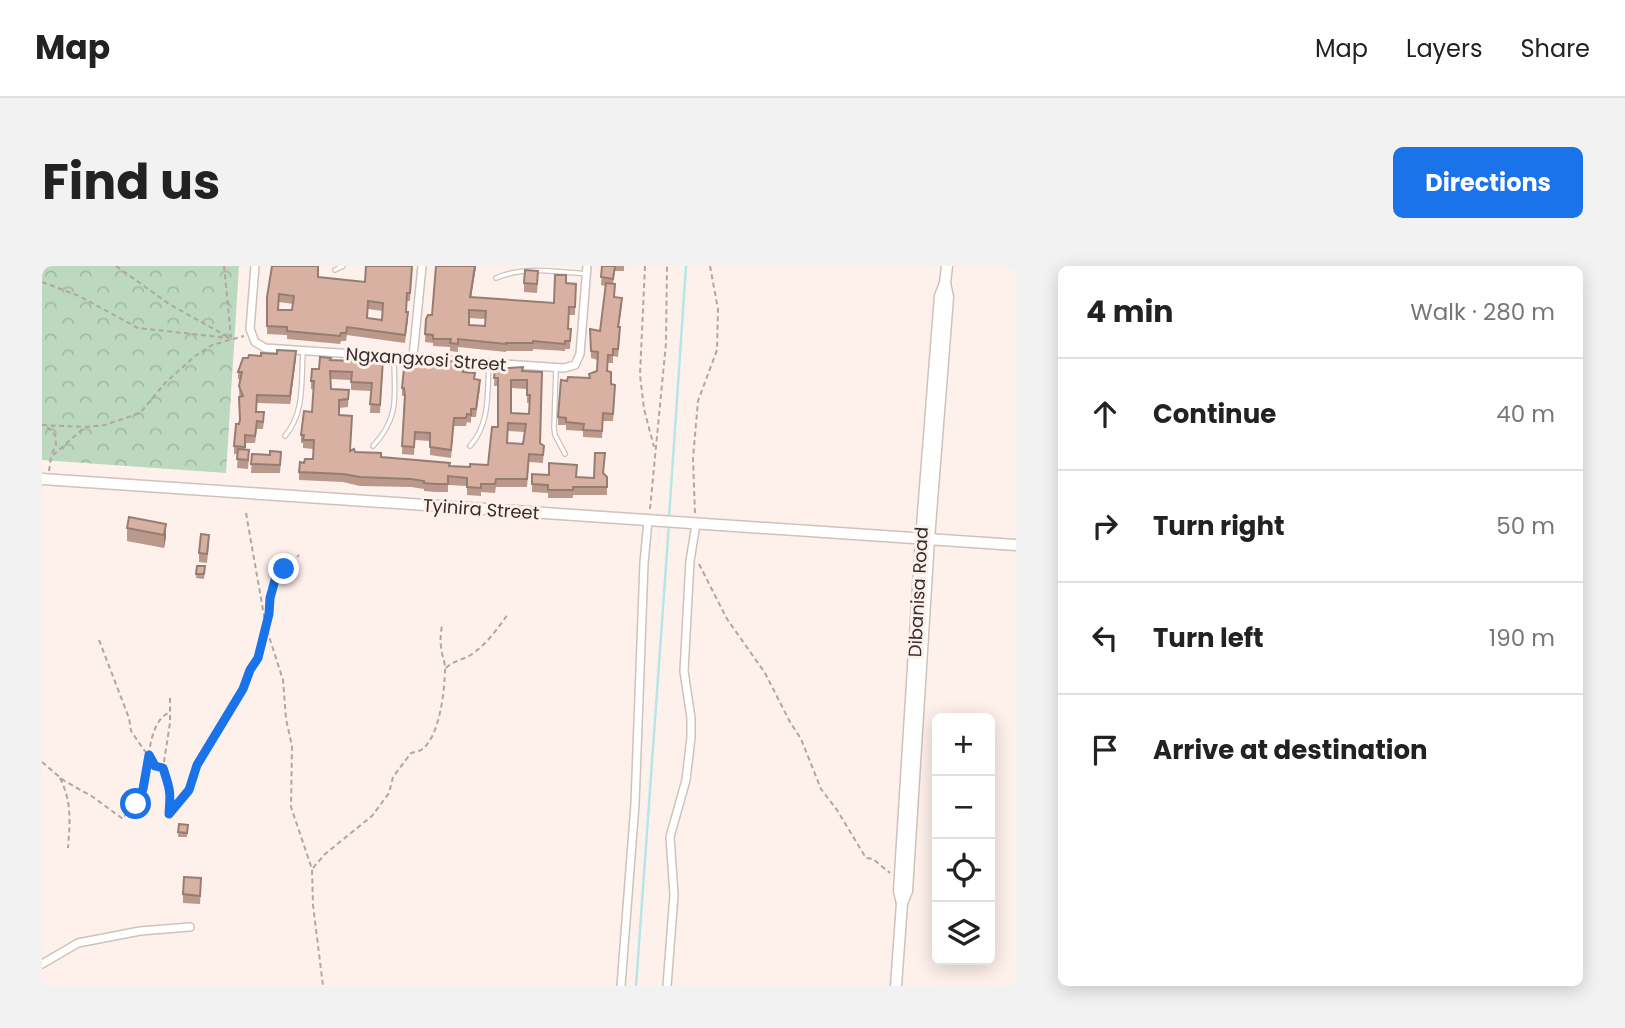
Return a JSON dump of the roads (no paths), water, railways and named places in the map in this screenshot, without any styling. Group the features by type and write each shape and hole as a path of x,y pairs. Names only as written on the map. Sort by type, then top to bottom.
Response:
{"street":[{"name":"Ngxangxosi Street","path":"255,266 252,336 265,348 556,368"},
{"path":"413,357 422,266"},
{"name":"Dibanisa Road","path":"896,986 902,903 899,891 940,296 946,283 947,266"},
{"path":"556,368 575,365 580,354 586,270"},
{"name":"Tyinira Street","path":"45,479 1016,545"},
{"path":"621,986 635,804 644,563 653,521"},
{"path":"667,986 674,895 670,836 686,780 691,737 684,671 696,524"},
{"path":"42,964 78,943 140,931 190,927"}],"lane":[{"path":"335,270 343,266"},
{"path":"496,278 508,271 522,268 586,270"},
{"path":"285,436 294,426 299,412 303,351"},
{"path":"373,446 390,424 394,405 394,356"},
{"path":"470,446 485,422 489,362"},
{"path":"556,368 554,428 565,454"}],"waterway":[{"path":"669,518 686,266"},
{"path":"636,986 669,524"}]}
